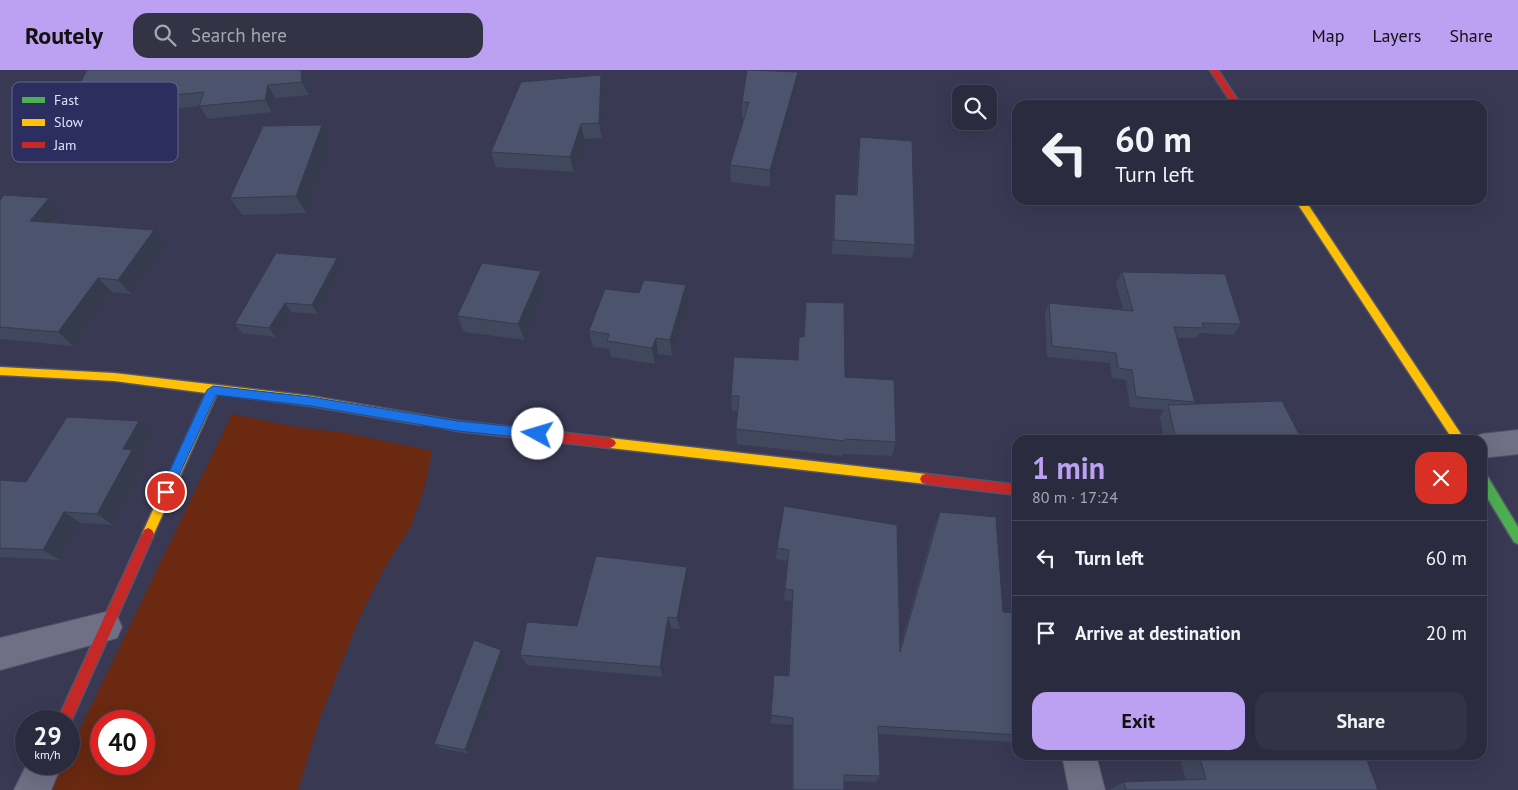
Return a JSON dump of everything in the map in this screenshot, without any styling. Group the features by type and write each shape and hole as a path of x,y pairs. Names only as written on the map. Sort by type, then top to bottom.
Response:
{"main road":[{"path":"1214,70 1234,100"},
{"path":"1303,205 1456,435"},
{"path":"0,371 114,377 311,401 458,426 1012,489"},
{"path":"69,710 213,390"},
{"path":"1487,490 1518,538"}],"street":[{"path":"1487,445 1518,442"},
{"path":"0,654 106,627"},
{"path":"1080,760 1087,790"},
{"path":"32,790 40,775"}],"shaded area":[{"path":"232,414 302,428 341,432 432,451 425,486 411,526 384,569 361,614 321,715 298,790 50,790 58,775 80,775 80,729"}],"building":[{"path":"87,70 301,70 302,82 268,85 265,100 199,106 204,92 178,94 178,82 80,82"},
{"path":"747,70 798,72 770,170 730,165 749,102 742,102"},
{"path":"601,75 599,123 581,124 570,157 491,152 521,82"},
{"path":"322,125 296,196 230,198 263,126"},
{"path":"860,137 912,141 915,245 834,240 835,194 857,195"},
{"path":"4,195 49,198 30,221 154,230 118,280 98,278 58,332 0,327 0,200"},
{"path":"276,253 337,258 312,305 285,303 269,328 235,324"},
{"path":"482,263 541,271 518,324 457,316"},
{"path":"1122,272 1225,274 1241,324 1202,323 1204,328 1174,327 1195,402 1136,397 1132,370 1118,368 1116,353 1052,346 1049,303 1133,311"},
{"path":"644,280 686,285 670,340 656,338 652,348 607,341 609,334 589,331 605,289 639,293"},
{"path":"806,302 844,303 845,377 894,380 896,442 845,439 845,441 736,429 739,396 731,396 734,357 798,360 799,337 804,337"},
{"path":"1282,401 1299,435 1175,435 1168,405"},
{"path":"67,417 139,421 123,449 132,450 97,514 64,512 43,550 0,548 0,480 26,482"},
{"path":"784,506 897,525 900,652 940,512 996,517 1003,612 1012,613 1012,735 878,726 880,776 844,775 844,790 793,790 793,718 771,715 774,675 789,676 793,590 785,589 789,550 777,548"},
{"path":"596,556 687,567 677,618 668,617 660,667 520,655 527,622 577,626"},
{"path":"474,640 501,650 465,750 434,744"},
{"path":"1200,760 1367,760 1378,790 1126,790 1124,782 1206,779"}],"traffic: fast":[{"path":"1487,486 1518,538"}],"traffic: slow":[{"path":"1303,205 1456,435"},
{"path":"0,371 114,377 311,401 422,420"},
{"path":"148,534 213,390"},
{"path":"610,443 926,479"}],"traffic: jam":[{"path":"1214,70 1234,100"},
{"path":"422,420 458,426 610,443"},
{"path":"926,479 1012,489"},
{"path":"69,710 148,534"}],"route":[{"path":"166,492 213,390 311,401 458,426 538,434"}]}
